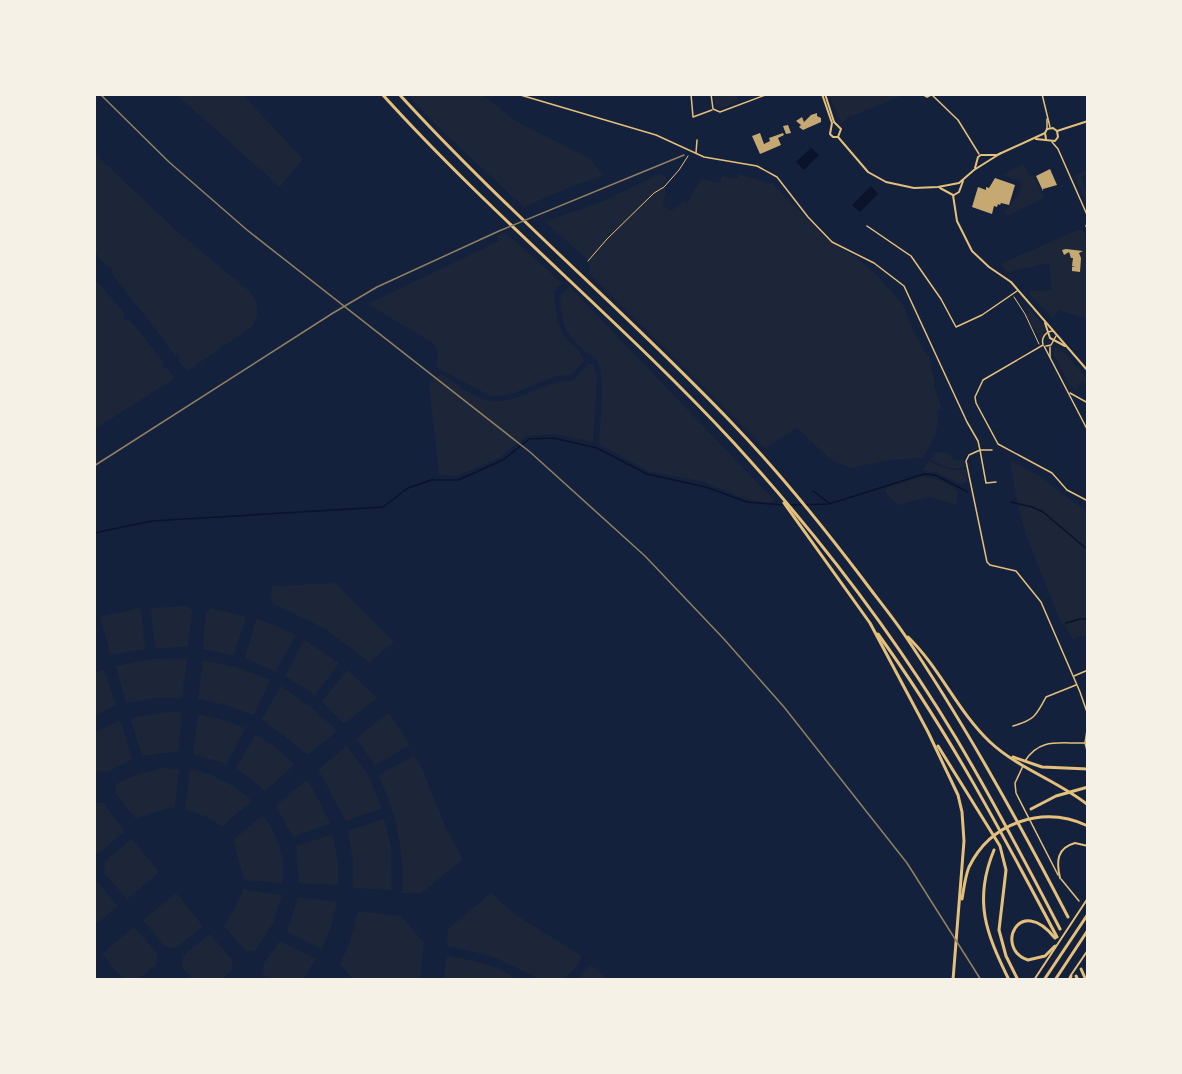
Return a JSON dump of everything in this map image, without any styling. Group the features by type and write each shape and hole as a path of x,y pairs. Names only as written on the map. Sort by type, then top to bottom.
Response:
{"highway":[{"path":"382,94 415,131 479,195 685,392 775,489 821,544 893,641 955,737 1006,825 1060,929"},
{"path":"399,94 488,186 662,352 733,424 836,544 904,633 977,750 1068,917"},
{"path":"775,489 870,622 948,740 1001,832 1056,938 1040,923 1028,921 1018,925 1012,938 1016,953 1028,960 1044,956 1055,946"},
{"path":"870,622 952,778 962,812 964,841 953,980"},
{"path":"904,633 936,671 975,727 1006,754 1065,788 1088,805"},
{"path":"928,732 1000,846 1006,870 999,930 1006,956 1018,980"},
{"path":"1028,766 1088,768"},
{"path":"1030,809 1056,796 1088,787"},
{"path":"959,912 969,867 988,840 1022,820 1042,816 1067,818 1088,826"},
{"path":"994,850 984,879 982,909 991,944 1009,980"},
{"path":"1044,980 1088,914"},
{"path":"1055,980 1088,930"},
{"path":"1081,969 1086,980"}],"street":[{"path":"517,94 656,135 696,154 758,166 777,177 808,217 832,242 874,263 904,286 978,441 986,483 996,482"},
{"path":"691,94 691,113 695,117 713,110 725,111 768,94"},
{"path":"711,94 713,110"},
{"path":"823,94 841,132 838,137"},
{"path":"823,94 830,114 832,127 830,134 838,137 860,165 886,182 907,188 938,188 954,184 1001,153"},
{"path":"922,94 927,97 931,94 958,120 980,155"},
{"path":"1042,94 1047,115 1046,140"},
{"path":"980,155 992,156 1048,130 1058,132 1088,121"},
{"path":"832,127 837,126"},
{"path":"1058,132 1058,149"},
{"path":"1032,139 1052,142 1058,149 1088,217"},
{"path":"696,154 697,140"},
{"path":"1052,142 1057,140"},
{"path":"974,170 980,155"},
{"path":"986,155 987,162"},
{"path":"978,161 983,165"},
{"path":"953,195 957,194 963,180"},
{"path":"954,184 959,190"},
{"path":"948,192 950,185"},
{"path":"938,188 953,195"},
{"path":"953,195 957,221 970,249 980,260 1009,281 1088,371"},
{"path":"1088,221 1086,226 1088,229"},
{"path":"867,226 911,256 940,298 956,327 982,315 1017,291"},
{"path":"1044,321 1054,341 1065,346"},
{"path":"1054,331 1042,339 1044,346 1088,431"},
{"path":"1050,358 1051,345 1057,335"},
{"path":"1051,345 1044,346 983,380 975,397 976,403 998,444 1052,473 1067,490 1088,501"},
{"path":"1068,392 1088,403"},
{"path":"992,450 980,450 969,455 966,461 987,562 990,565 1016,572 1041,602 1088,715"},
{"path":"1073,676 1088,670"},
{"path":"1013,726 1035,717 1046,697 1077,684"},
{"path":"1088,724 1085,743 1088,754"},
{"path":"1079,901 1060,878 1021,806 1015,783 1018,774 1036,747 1045,744 1085,743"},
{"path":"1060,878 1057,866 1061,850 1075,843 1088,846"},
{"path":"1034,980 1087,898"},
{"path":"1069,978 1088,950"}],"path":[{"path":"588,261 614,231 654,193 664,187 691,152"},
{"path":"1012,296 1025,314 1040,346"}],"shaded area":[{"path":"829,94 903,95 850,115 842,124"},
{"path":"177,95 243,95 303,159 280,187"},
{"path":"408,95 483,95 514,120 590,159 604,176 570,187 524,207 441,130"},
{"path":"714,95 736,95 738,102 721,108 715,105"},
{"path":"811,148 819,155 804,170 796,162"},
{"path":"95,154 179,233 248,290 256,303 257,312 252,327 187,371 178,360 180,358 177,354 175,355 111,272 113,270 107,268 95,252"},
{"path":"1023,164 1030,176 1033,175 1044,198 1007,216 1004,212 1017,199 1022,185 1019,180 1002,175"},
{"path":"1087,170 1087,173 1081,177 1087,192 1087,205 1075,176"},
{"path":"659,174 667,178 662,185 666,189 663,205 671,211 683,201 687,203 701,179 720,183 722,176 738,178 739,174 773,184 831,243 856,257 875,273 903,305 913,331 929,355 934,385 941,407 937,412 938,424 934,436 922,458 890,460 851,468 831,460 797,428 765,448 589,273 590,262 545,222 603,201"},
{"path":"871,186 878,194 860,212 852,205"},
{"path":"1080,229 1087,235 1087,319 1059,310 1053,318 1030,295 1030,291 1052,290 1049,263 1007,272 1000,264"},
{"path":"506,233 562,283 554,291 558,324 584,361 571,375 556,376 509,395 490,396 436,367 438,352 433,343 368,304 499,241 497,235"},
{"path":"94,278 125,314 123,317 126,320 129,319 164,363 162,366 167,368 175,378 95,429"},
{"path":"569,286 774,500 770,503 746,499 704,482 648,471 599,444 602,401 600,367 596,360 578,345 565,327 560,296"},
{"path":"1028,307 1046,328 1041,341 1026,315 1029,313"},
{"path":"1056,347 1061,349 1087,378 1087,384 1081,381 1077,391 1070,386 1054,355"},
{"path":"588,364 593,364 597,376 593,442 555,434 526,436 499,458 457,476 439,475 429,383 441,374 477,397 489,401 501,401 549,385 573,381"},
{"path":"937,452 951,454 954,460 964,460 965,467 951,468 930,459"},
{"path":"1010,460 1041,477 1087,512 1087,637 1078,636 1073,640 1065,625 1062,625 1026,535"},
{"path":"929,461 951,469 966,469 967,481 961,484 935,472 923,471"},
{"path":"923,477 933,478 951,486 958,492 956,505 930,497 897,505 885,491 888,487"},
{"path":"336,583 394,642 369,662 324,628 271,603 272,586"},
{"path":"187,606 192,611 188,647 155,648 151,608"},
{"path":"140,608 145,649 111,655 101,616"},
{"path":"211,608 246,617 233,656 203,649 206,612"},
{"path":"258,619 295,634 275,672 245,658"},
{"path":"304,641 339,663 315,695 285,676"},
{"path":"185,658 187,660 182,698 156,698 126,703 116,666 152,659"},
{"path":"203,660 236,667 270,680 254,715 198,698"},
{"path":"104,670 116,705 95,716 95,673"},
{"path":"347,671 376,697 344,724 322,701"},
{"path":"281,686 311,707 336,730 308,755 262,719"},
{"path":"167,712 182,714 178,751 142,756 132,718"},
{"path":"198,714 245,728 227,764 194,755"},
{"path":"386,714 390,714 410,745 375,765 357,738"},
{"path":"119,721 132,759 108,772 96,771 94,769 95,733"},
{"path":"256,734 280,751 294,765 265,791 236,768"},
{"path":"347,746 368,775 382,808 346,821 319,769"},
{"path":"414,756 421,766 447,831 463,859 420,894 402,893 402,863 398,834 395,819 379,777 380,774"},
{"path":"163,768 179,769 175,807 136,819 115,793 116,784 138,774"},
{"path":"190,769 223,780 244,794 251,802 222,826 207,817 186,810"},
{"path":"305,781 308,781 330,824 293,837 276,806"},
{"path":"94,803 103,803 124,830 99,853 95,853"},
{"path":"262,816 272,829 280,848 283,867 282,883 244,880 233,840"},
{"path":"384,819 391,847 392,890 355,888 348,832"},
{"path":"331,835 338,863 338,885 299,883 296,846"},
{"path":"130,840 133,840 158,871 127,899 104,873 105,861"},
{"path":"95,879 117,907 95,925"},
{"path":"243,889 282,895 273,923 254,952 245,951 224,926"},
{"path":"491,893 513,913 581,956 581,960 565,979 539,979 496,958 447,946 448,929"},
{"path":"175,894 202,925 176,948 165,947 144,921"},
{"path":"298,897 337,902 330,930 322,949 287,932"},
{"path":"358,911 401,916 424,943 420,979 353,979 340,964 350,942"},
{"path":"134,927 157,953 156,965 138,979 123,979 103,953"},
{"path":"208,935 211,935 233,961 231,971 222,979 192,979 182,967 183,956"},
{"path":"280,941 316,959 303,979 268,979 263,974 264,963"},
{"path":"447,956 492,966 515,979 443,979"},
{"path":"591,965 608,979 577,979"}],"building":[{"path":"817,113 821,122 803,130 799,127 801,125 796,121 802,117 804,122"},
{"path":"788,125 791,133 786,134 783,126"},
{"path":"760,133 764,144 770,141 769,138 783,133 784,135 778,138 781,145 760,154 752,136"},
{"path":"1050,169 1057,185 1043,189 1043,191 1036,176"},
{"path":"995,178 1015,185 1009,205 1001,203 997,207 994,206 992,214 972,207 978,187 986,190"},
{"path":"1062,250 1083,251 1079,253 1080,272 1072,271 1072,267 1075,266 1072,266 1073,258 1069,252 1064,255"}],"waterway":[{"path":"94,533 152,521 383,507 408,488 431,480 458,480 503,460 529,439 553,438 597,448 647,474 706,487 747,502 784,505"},
{"path":"789,505 829,504 924,474 935,475 968,492"},
{"path":"813,491 829,503"},
{"path":"1011,502 1043,512 1088,550"},
{"path":"1066,623 1088,619"}],"railway":[{"path":"100,94 169,162 247,230 530,452 645,556 723,638 784,707 907,863 981,980"},
{"path":"94,466 377,287 499,231 684,155"}]}
